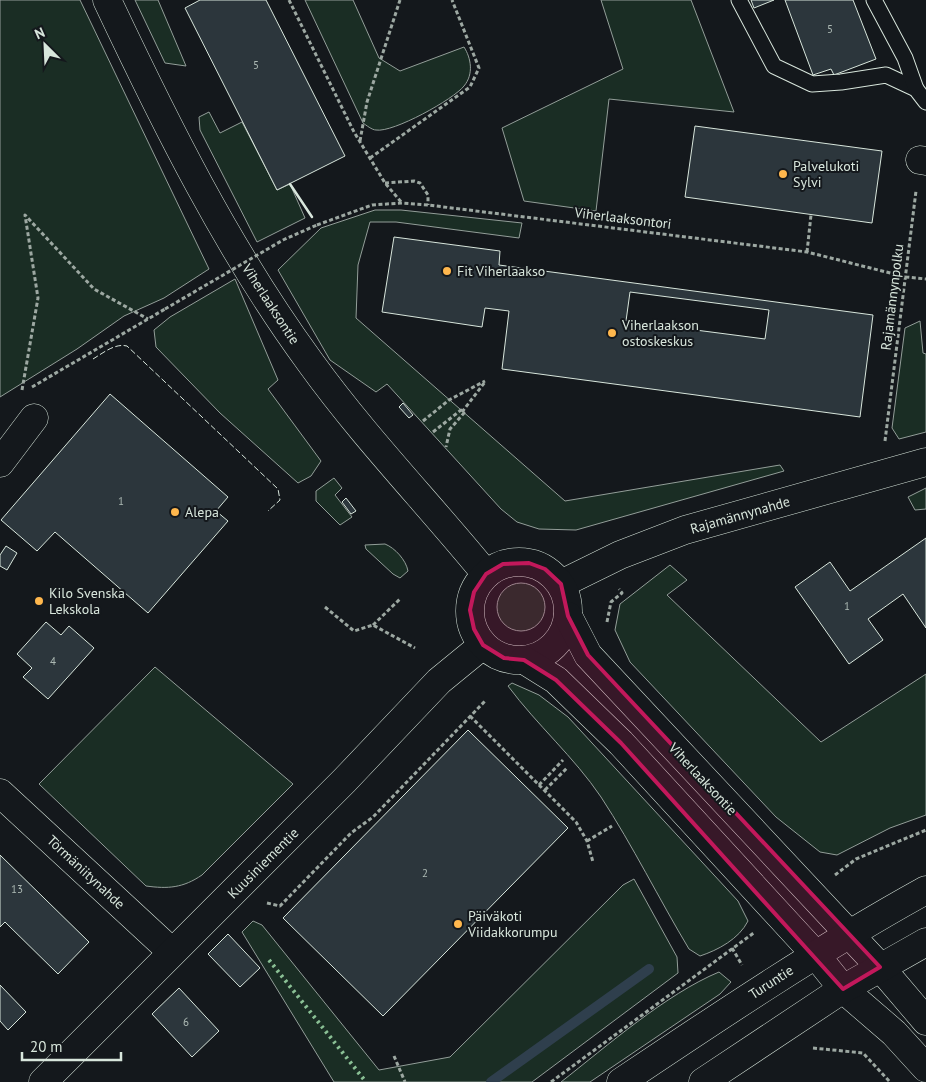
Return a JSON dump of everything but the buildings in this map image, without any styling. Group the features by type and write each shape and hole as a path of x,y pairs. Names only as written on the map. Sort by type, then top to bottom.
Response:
{"street":[{"name":"Viherlaaksontie","path":"107,0 195,177 250,272 309,362 394,468 486,574"},
{"path":"0,463 34,418"},
{"name":"Rajamännynahde","path":"561,584 620,555 685,530 926,462"},
{"path":"529,563 545,568 561,584 567,599 568,616 564,632 556,644 538,656 524,660 504,658 483,645 474,629 470,610 474,592 486,574 503,564 529,563"},
{"name":"Viherlaaksontie","path":"568,616 588,655 880,967 926,1021"},
{"name":"Kuusiniementie","path":"44,1082 344,781 439,681 483,645"},
{"path":"524,660 556,680 621,742 815,954 843,989 894,1033 926,1068"},
{"name":"Törmäniitynahde","path":"0,793 172,952"},
{"name":"Turuntie","path":"621,1082 815,954 926,890"},
{"path":"703,1082 843,989 926,942"}],"lane":[{"path":"739,0 774,66 812,84 841,82 886,75 916,89"},
{"path":"874,0 905,58 916,89 926,102"}],"path":[{"path":"289,0 360,141 385,183 402,204"},
{"path":"360,141 367,102 400,0"},
{"path":"370,158 470,87 479,68 452,0"},
{"name":"Rajamännynpolku","path":"879,476 923,160"},
{"path":"385,183 414,181 420,183 428,195 428,205"},
{"name":"Viherlaaksontori","path":"148,319 94,289 25,216 38,298 22,393 284,240 372,205 428,205 807,252 926,279"},
{"path":"807,252 811,214"},
{"path":"423,421 448,400 485,381 462,412 464,413 450,429 446,447"},
{"path":"433,432 461,410 462,412"},
{"path":"325,607 354,631 373,625 400,599"},
{"path":"373,625 415,648"},
{"path":"265,902 280,906 351,833 373,817 486,700"},
{"path":"470,716 576,822 587,841 592,862"},
{"path":"539,785 563,760"},
{"path":"545,790 568,766"},
{"path":"587,841 612,826"},
{"path":"810,893 856,859 926,830"},
{"path":"551,1082 779,915"},
{"path":"394,1056 405,1082"}],"highlighted area":[{"path":"529,563 545,569 561,584 568,616 588,655 880,967 843,989 621,743 556,680 524,660 504,658 483,645 474,629 470,610 474,592 486,574 503,564"}],"green space":[{"path":"0,0 80,0 209,269 164,298 124,316 77,349 0,397"},
{"path":"135,0 158,0 186,66 165,63"},
{"path":"305,0 353,0 379,58 400,71 464,47 470,66 467,81 458,92 448,99 409,121 384,130 371,128 363,123"},
{"path":"601,0 691,0 734,112 609,99 596,211 524,201 502,128 623,69"},
{"path":"209,112 220,133 242,122 277,190 290,184 305,218 257,242 200,130 199,117"},
{"path":"375,210 401,210 522,223 519,238 396,222 370,222 358,265 356,318 565,501 780,465 784,471 576,530 539,529 517,522 501,509 387,384 376,392 330,360 278,270 321,228"},
{"path":"235,279 278,380 268,389 321,461 311,476 298,483 220,413 156,347 154,330 170,317"},
{"path":"920,321 923,353 926,354 926,432 899,439 892,428 905,328"},
{"path":"334,478 342,488 335,495 352,517 340,525 316,501 316,491"},
{"path":"926,488 926,509 915,510 908,497"},
{"path":"385,544 393,548 400,555 407,567 408,571 400,578 366,549 365,545"},
{"path":"670,565 687,580 667,595 821,742 926,674 926,815 890,828 837,855 820,852 776,817 630,662 615,630 620,604"},
{"path":"516,583 526,583 535,587 541,593 544,598 544,616 535,627 526,631 516,631 507,627 501,621 497,612 497,602 501,593 507,587"},
{"path":"155,667 293,784 202,875 188,883 168,887 146,886 39,784"},
{"path":"512,683 539,695 568,717 738,901 748,921 734,938 714,951 700,956 689,949 601,797 579,768 508,686"},
{"path":"634,879 677,957 678,973 532,1082 334,1082 242,932 253,921 262,925 379,1070 450,1057 623,885"},
{"path":"719,972 731,982 720,994 590,1082 561,1082 617,1037 678,993"}],"waterway":[{"path":"491,1082 649,969"}],"hedge":[{"path":"269,960 366,1082"}],"fence":[{"path":"93,359 114,347 127,346 278,489 280,500 268,511"}],"wall":[{"path":"290,184 312,217"}],"place":[{"name":"Palvelukoti Sylvi","path":"783,174"},
{"name":"Fit Viherlaakso","path":"447,271"},
{"name":"Viherlaakson ostoskeskus","path":"612,333"},
{"name":"Alepa","path":"175,512"},
{"name":"Kilo Svenska Lekskola","path":"39,601"},
{"name":"Päiväkoti Viidakkorumpu","path":"458,924"}]}
